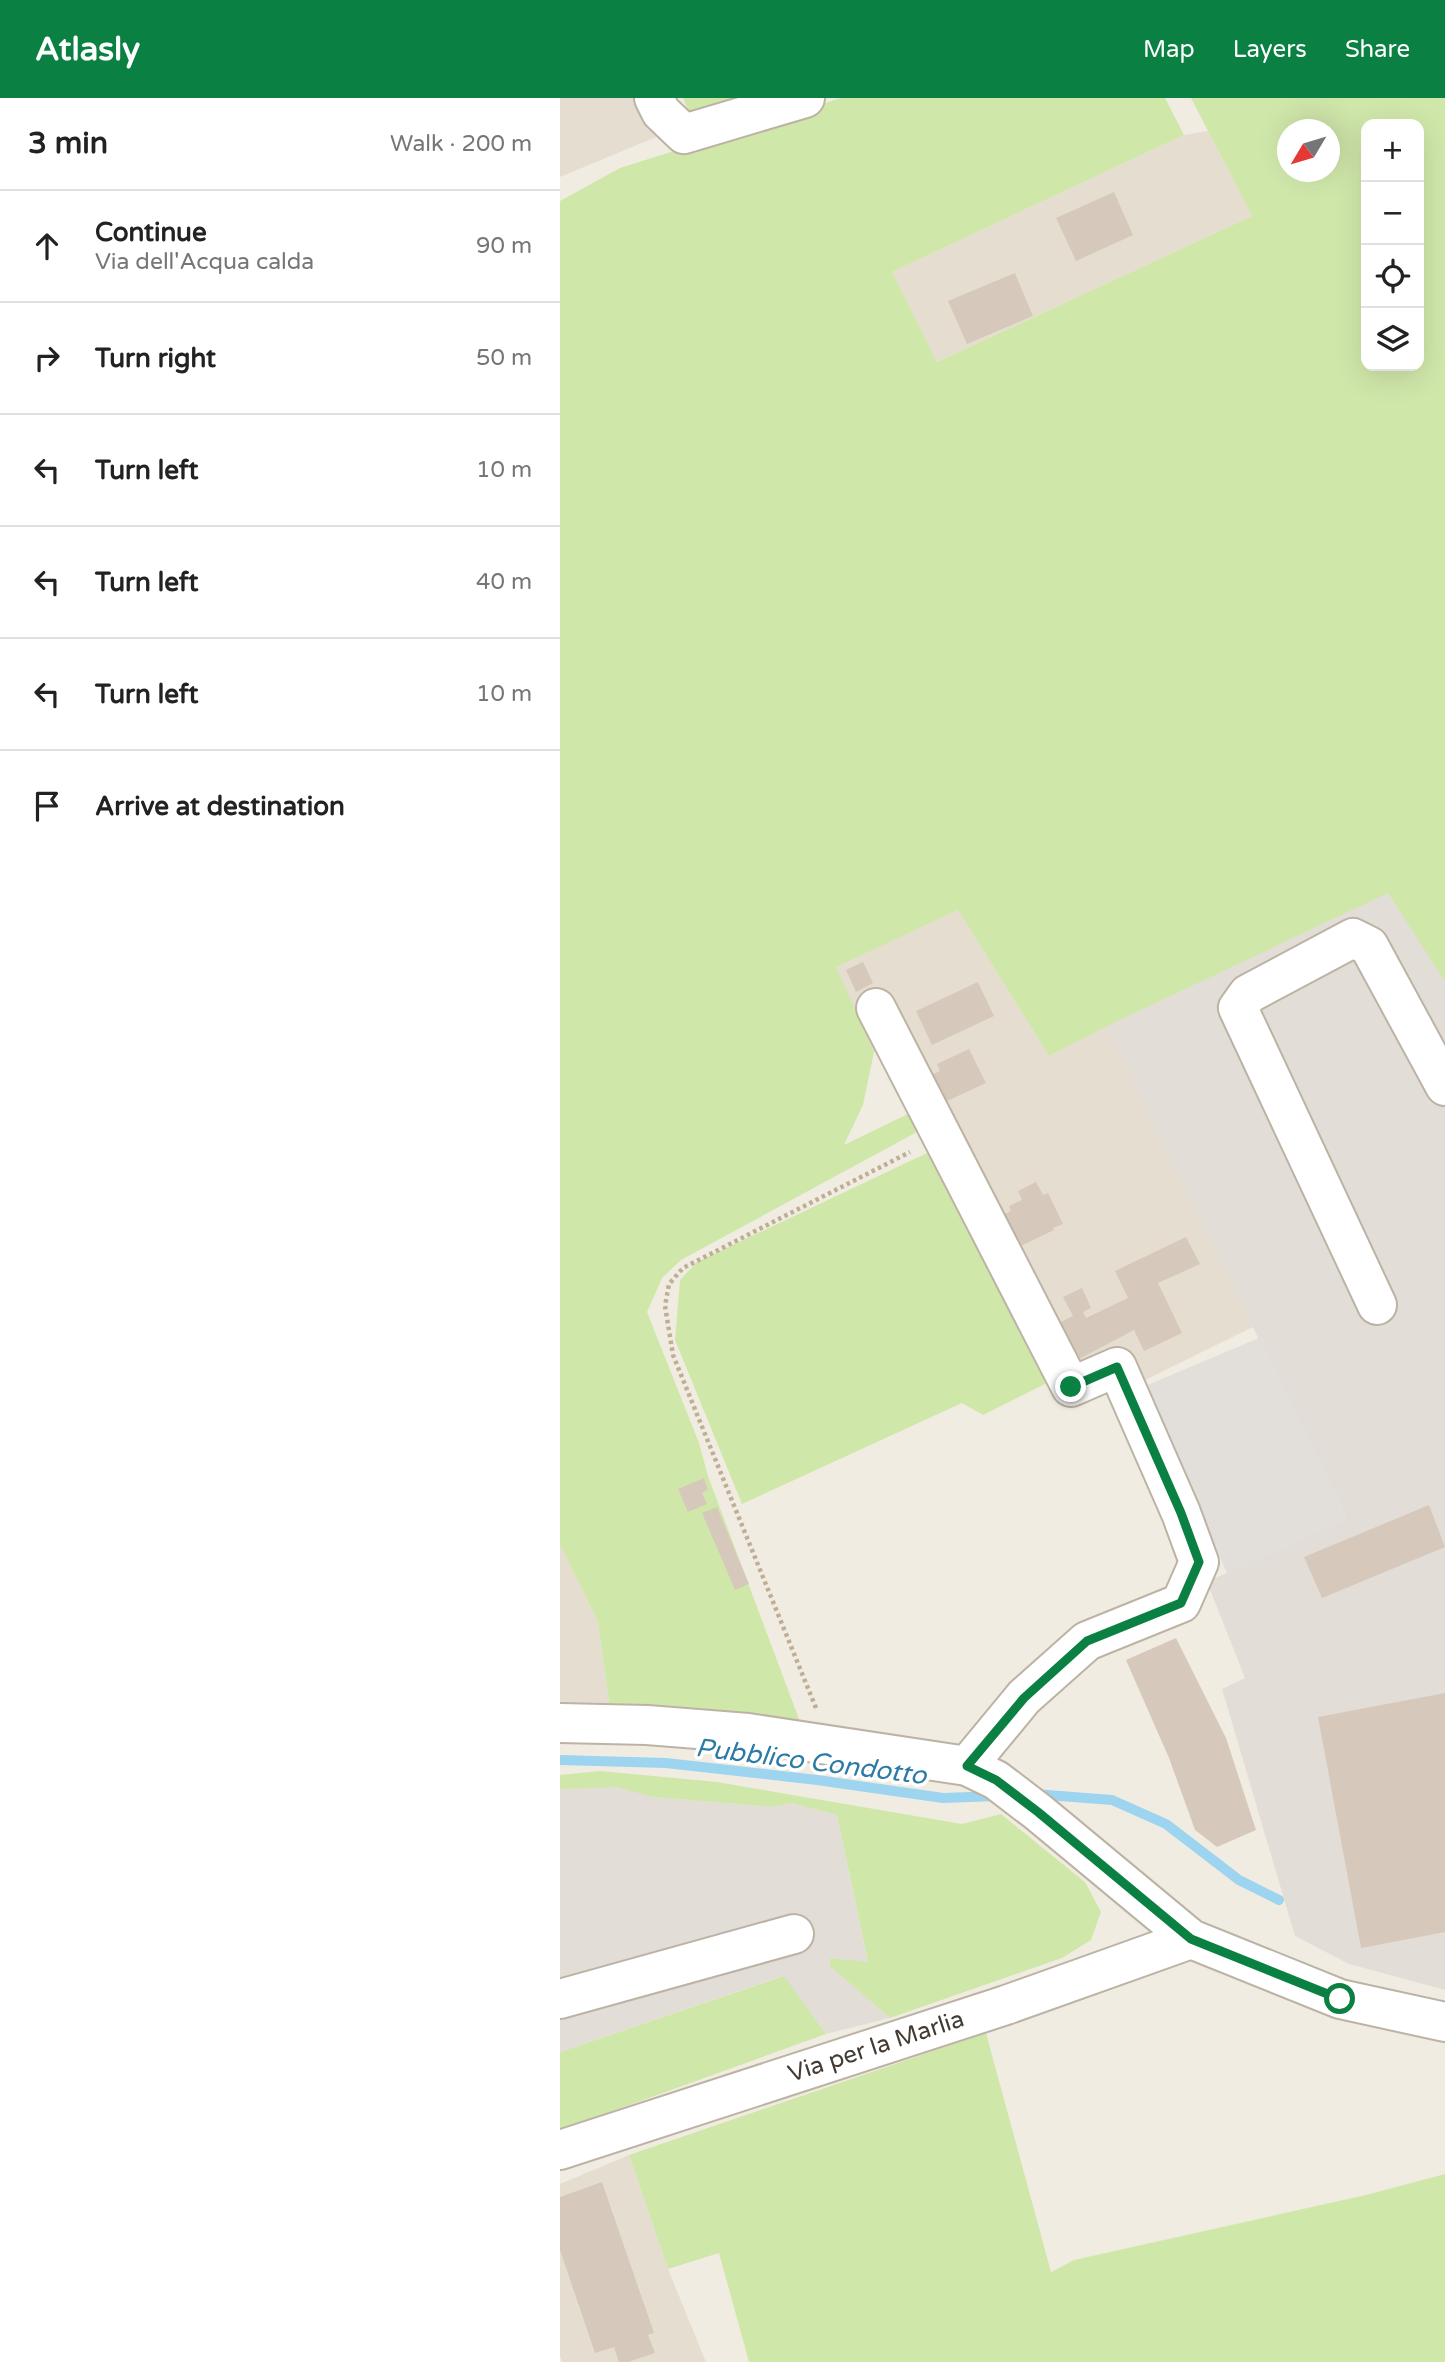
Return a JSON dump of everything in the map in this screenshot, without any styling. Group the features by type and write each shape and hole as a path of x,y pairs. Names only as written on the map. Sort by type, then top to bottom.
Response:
{"street":[{"path":"654,98 661,112 684,134 805,98"},
{"path":"1377,1305 1238,1008 1248,993 1353,938 1369,946 1445,1086"},
{"path":"876,1008 1071,1387 1117,1367 1181,1513 1199,1562 1181,1603 1087,1641 1024,1698 981,1773"},
{"path":"560,1723 647,1725 748,1732 981,1773 1038,1812 1191,1939 1340,1999 1445,2022"},
{"path":"560,1999 794,1934"},
{"name":"Via per la Marlia","path":"560,2150 1006,2005 1191,1939"}],"path":[{"path":"831,1745 673,1355 665,1306 669,1284 683,1268 943,1136"}],"shaded area":[{"path":"560,98 643,98 661,135 560,177"},
{"path":"1208,131 1252,216 937,362 892,272 1184,135"},
{"path":"1388,892 1445,982 1445,1990 1349,1964 1295,1936 1222,1689 1245,1678 1207,1582 1346,1518 1106,1026"},
{"path":"958,910 1049,1056 1106,1026 1253,1327 1137,1384 1122,1346 1067,1373 894,1040 874,1052 835,967"},
{"path":"1259,1338 1346,1518 1227,1573 1145,1386"},
{"path":"560,1545 598,1622 610,1710 560,1711"},
{"path":"617,1786 652,1797 774,1807 791,1803 837,1815 868,1963 830,1958 830,1965 890,2018 826,2034 783,1976 560,2052 560,1789"},
{"path":"629,2155 668,2269 706,2362 562,2362 560,2184"}],"green space":[{"path":"683,98 778,98 692,119"},
{"path":"841,98 1165,98 1184,135 892,272 937,362 1252,216 1191,98 1445,98 1445,982 1388,893 1049,1056 958,910 836,967 874,1052 863,1105 844,1145 912,1112 917,1132 681,1260 662,1278 647,1312 699,1443 708,1476 799,1719 610,1710 598,1622 560,1545 560,201 620,168"},
{"path":"948,1143 1067,1373 983,1415 962,1403 742,1504 675,1340 680,1280 697,1262"},
{"path":"600,1771 717,1782 962,1824 1001,1814 1085,1882 1101,1912 1091,1940 1062,1958 890,2018 830,1966 830,1958 868,1962 837,1815 791,1803 774,1807 652,1797 617,1787 560,1789 560,1775"},
{"path":"784,1976 826,2034 560,2130 560,2052"},
{"path":"986,2033 1051,2272 1074,2260 1366,2195 1445,2174 1445,2362 749,2362 719,2253 668,2269 629,2155"}],"building":[{"path":"1114,192 1133,235 1076,261 1056,218"},
{"path":"1015,273 1033,316 967,344 948,301"},
{"path":"863,962 873,983 856,992 846,970"},
{"path":"978,982 994,1016 932,1045 916,1011"},
{"path":"969,1049 986,1083 932,1108 919,1080 940,1071 937,1064"},
{"path":"1036,1182 1043,1195 1048,1193 1063,1224 1006,1253 990,1221 1011,1211 1009,1206 1022,1200 1018,1191"},
{"path":"1186,1237 1200,1264 1158,1283 1182,1333 1144,1351 1134,1330 1066,1366 1048,1328 1073,1316 1063,1297 1082,1288 1091,1308 1083,1312 1086,1318 1128,1298 1115,1271"},
{"path":"704,1478 708,1490 702,1493 707,1504 688,1512 678,1489"},
{"path":"1429,1505 1445,1547 1322,1598 1304,1557"},
{"path":"717,1507 749,1584 735,1590 702,1513"},
{"path":"1176,1638 1226,1738 1256,1830 1217,1847 1195,1830 1169,1758 1126,1660"},
{"path":"1445,1693 1445,1932 1361,1948 1318,1717"},
{"path":"602,2182 654,2333 648,2335 655,2353 628,2362 619,2362 614,2347 595,2353 560,2250 560,2197"}],"waterway":[{"name":"Pubblico Condotto","path":"560,1760 666,1763 943,1798 998,1796"},
{"name":"Pubblico Condotto","path":"1034,1794 1112,1800 1166,1824 1239,1880 1279,1900"}],"route":[{"path":"1071,1387 1117,1367 1181,1513 1199,1562 1181,1603 1087,1641 1024,1698 967,1766 996,1780 1038,1812 1191,1939 1340,1999"}]}
